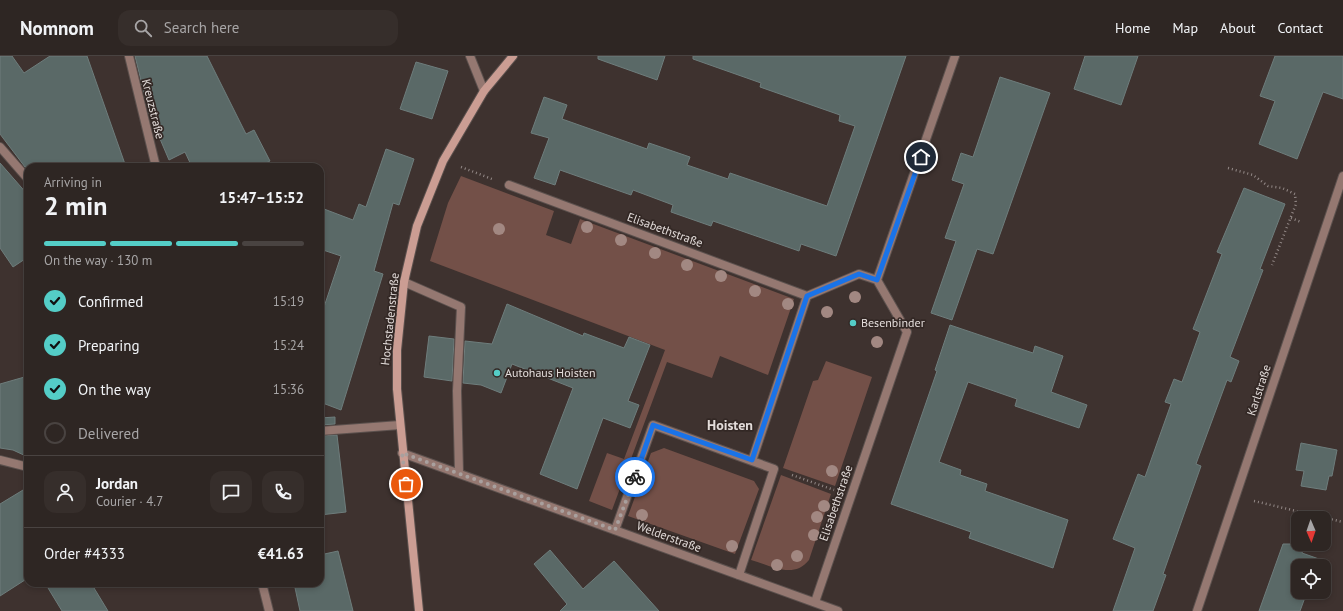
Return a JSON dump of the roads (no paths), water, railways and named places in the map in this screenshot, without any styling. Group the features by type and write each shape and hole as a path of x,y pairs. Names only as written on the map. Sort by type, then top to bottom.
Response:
{"main road":[{"name":"Hochstadenstraße","path":"419,611 400,425 397,350 404,282 417,226 443,161 484,91 513,56"}],"street":[{"name":"Kreuzstraße","path":"129,56 155,163"},
{"path":"470,56 484,91"},
{"path":"752,460 807,296 859,274 877,280 955,56"},
{"path":"0,147 24,174"},
{"name":"Karlstraße","path":"1197,611 1343,176"},
{"name":"Elisabethstraße","path":"509,185 807,296"},
{"name":"Elisabethstraße","path":"815,602 907,332 877,280"},
{"path":"404,282 461,307 457,391 459,472"},
{"path":"324,431 400,425"},
{"path":"615,530 653,425 752,460 774,469 739,575"},
{"name":"Welderstraße","path":"402,453 459,472 838,611"},
{"path":"0,460 24,465"},
{"path":"263,587 269,611"}],"place":[{"name":"Besenbinder","path":"853,323"},
{"name":"Autohaus Hoisten","path":"497,373"}],"district":[{"name":"Hoisten","path":"730,425"}]}
